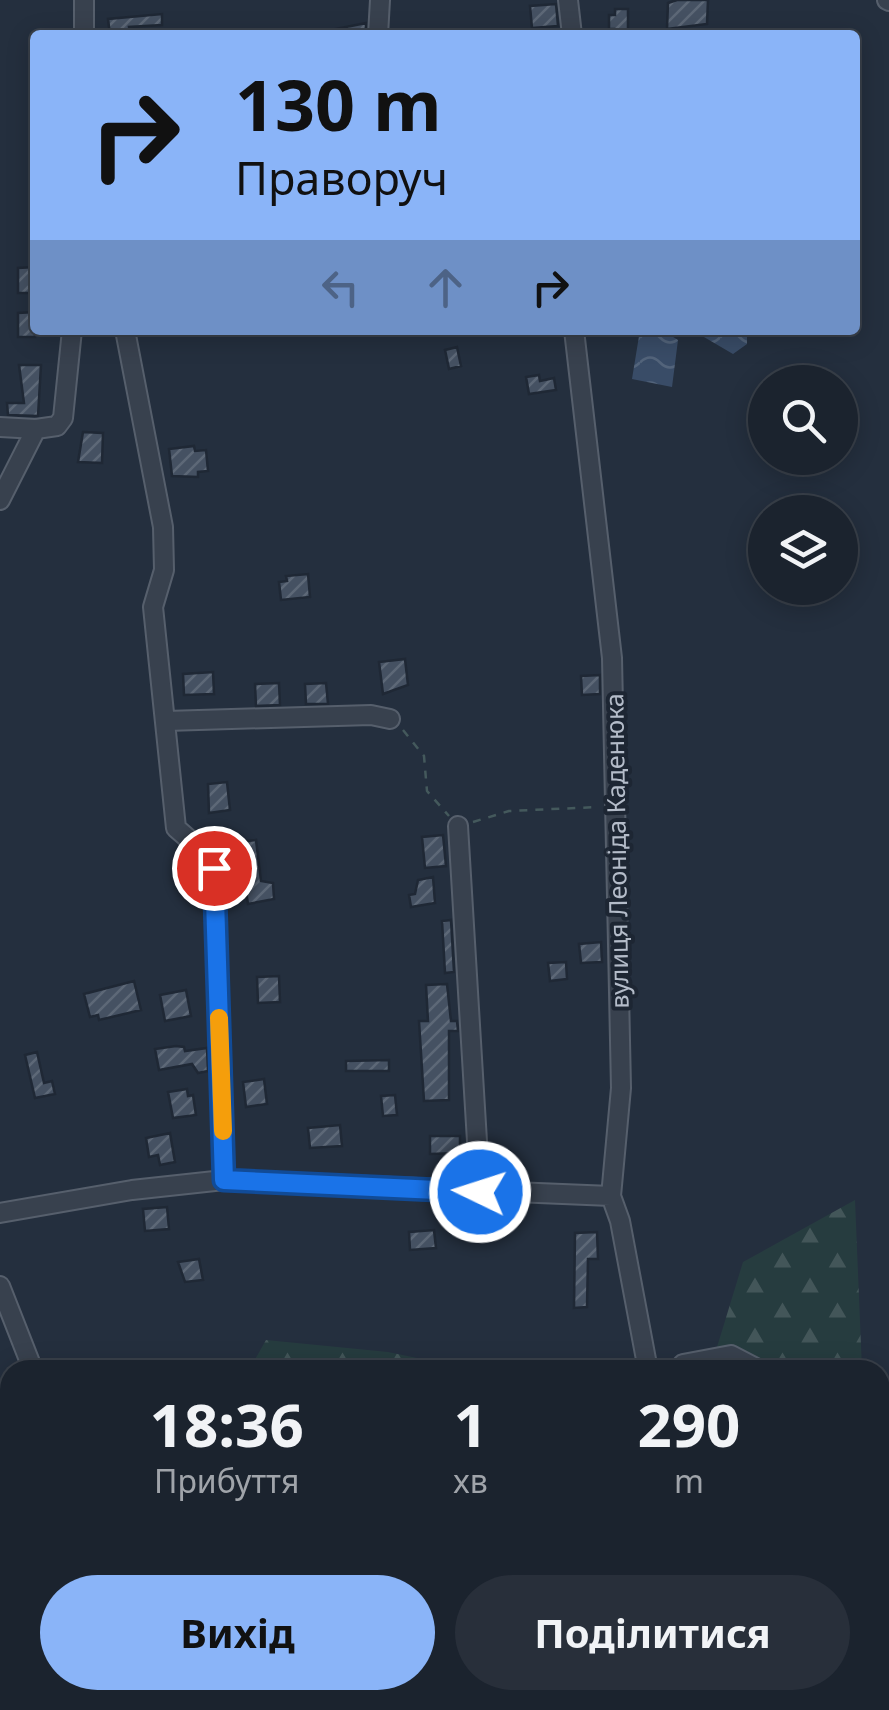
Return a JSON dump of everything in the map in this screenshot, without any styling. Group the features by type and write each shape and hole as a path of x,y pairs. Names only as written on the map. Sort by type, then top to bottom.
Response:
{"street":[{"path":"84,0 84,30"},
{"path":"378,30 380,0"},
{"path":"568,0 571,30"},
{"path":"0,427 48,430 63,418 71,335"},
{"path":"126,335 162,527 164,570 153,606 176,828 214,868 224,1180"},
{"name":"вулиця Леоніда Каденюка","path":"575,335 612,658 621,1088 611,1196 620,1221 646,1360"},
{"path":"0,500 36,429"},
{"path":"166,721 371,715 390,720"},
{"path":"458,826 480,1192"},
{"path":"0,1213 132,1190 224,1180 611,1196"},
{"path":"0,1286 28,1360"},
{"path":"707,1360 731,1356 739,1360"}],"path":[{"path":"390,720 424,756 428,791 458,826 510,811 615,806"}],"green space":[{"path":"855,1200 862,1360 713,1360 743,1262"},
{"path":"266,1340 388,1352 426,1360 255,1360"}],"water":[{"path":"639,335 670,335 678,340 672,387 632,379"},
{"path":"701,335 747,335 747,344 733,354"}],"building":[{"path":"708,0 707,24 667,29 668,3"},
{"path":"556,4 558,26 532,28 530,6"},
{"path":"615,9 628,9 628,30 609,29 609,15 615,15"},
{"path":"162,14 162,25 109,30 108,19"},
{"path":"366,23 366,30 331,30"},
{"path":"30,267 30,293 18,293 18,268"},
{"path":"30,312 30,335 35,337 18,337 18,313"},
{"path":"457,347 461,366 449,369 445,350"},
{"path":"19,365 41,365 38,416 8,415 7,403 24,403"},
{"path":"539,375 540,381 554,378 556,390 529,394 526,377"},
{"path":"83,432 103,433 102,463 78,462"},
{"path":"194,446 195,451 206,450 208,471 198,472 198,477 172,476 169,449"},
{"path":"308,574 310,597 281,600 279,582 287,581 286,576"},
{"path":"405,659 408,685 383,694 379,662"},
{"path":"213,672 214,694 184,695 183,674"},
{"path":"600,675 600,694 582,695 581,676"},
{"path":"279,683 280,705 256,706 255,684"},
{"path":"326,683 328,704 306,704 305,684"},
{"path":"227,782 230,810 209,813 208,784"},
{"path":"443,835 446,866 425,868 422,837"},
{"path":"256,840 261,881 273,883 274,899 248,904 238,842"},
{"path":"433,877 435,903 411,907 409,895 415,894 418,880"},
{"path":"451,920 454,972 445,973 442,921"},
{"path":"601,942 602,962 581,963 579,944"},
{"path":"566,962 567,979 550,981 548,963"},
{"path":"279,976 280,1002 258,1003 257,977"},
{"path":"134,981 141,1010 99,1020 98,1015 90,1017 84,994"},
{"path":"447,984 451,1021 457,1021 458,1031 449,1031 449,1100 424,1101 419,1021 428,1021 426,985"},
{"path":"186,990 191,1016 165,1021 160,995"},
{"path":"184,1047 185,1051 207,1048 208,1071 198,1073 192,1064 159,1070 155,1049"},
{"path":"37,1052 44,1083 52,1081 55,1094 35,1098 25,1055"},
{"path":"389,1060 389,1071 346,1071 346,1061"},
{"path":"264,1079 267,1104 246,1107 243,1082"},
{"path":"187,1089 188,1096 193,1095 196,1115 173,1118 168,1092"},
{"path":"395,1095 397,1115 383,1116 381,1096"},
{"path":"340,1125 342,1146 310,1148 308,1128"},
{"path":"170,1133 175,1162 160,1165 158,1155 149,1157 146,1138"},
{"path":"430,1136 460,1136 460,1153 430,1154"},
{"path":"167,1207 169,1229 145,1231 143,1209"},
{"path":"434,1230 436,1248 410,1250 409,1232"},
{"path":"597,1232 598,1259 588,1259 587,1307 574,1308 575,1233"},
{"path":"199,1259 203,1280 185,1282 178,1262"}],"slow traffic":[{"path":"219,1018 223,1131"}],"route":[{"path":"214,868 224,1180 480,1192"}]}
